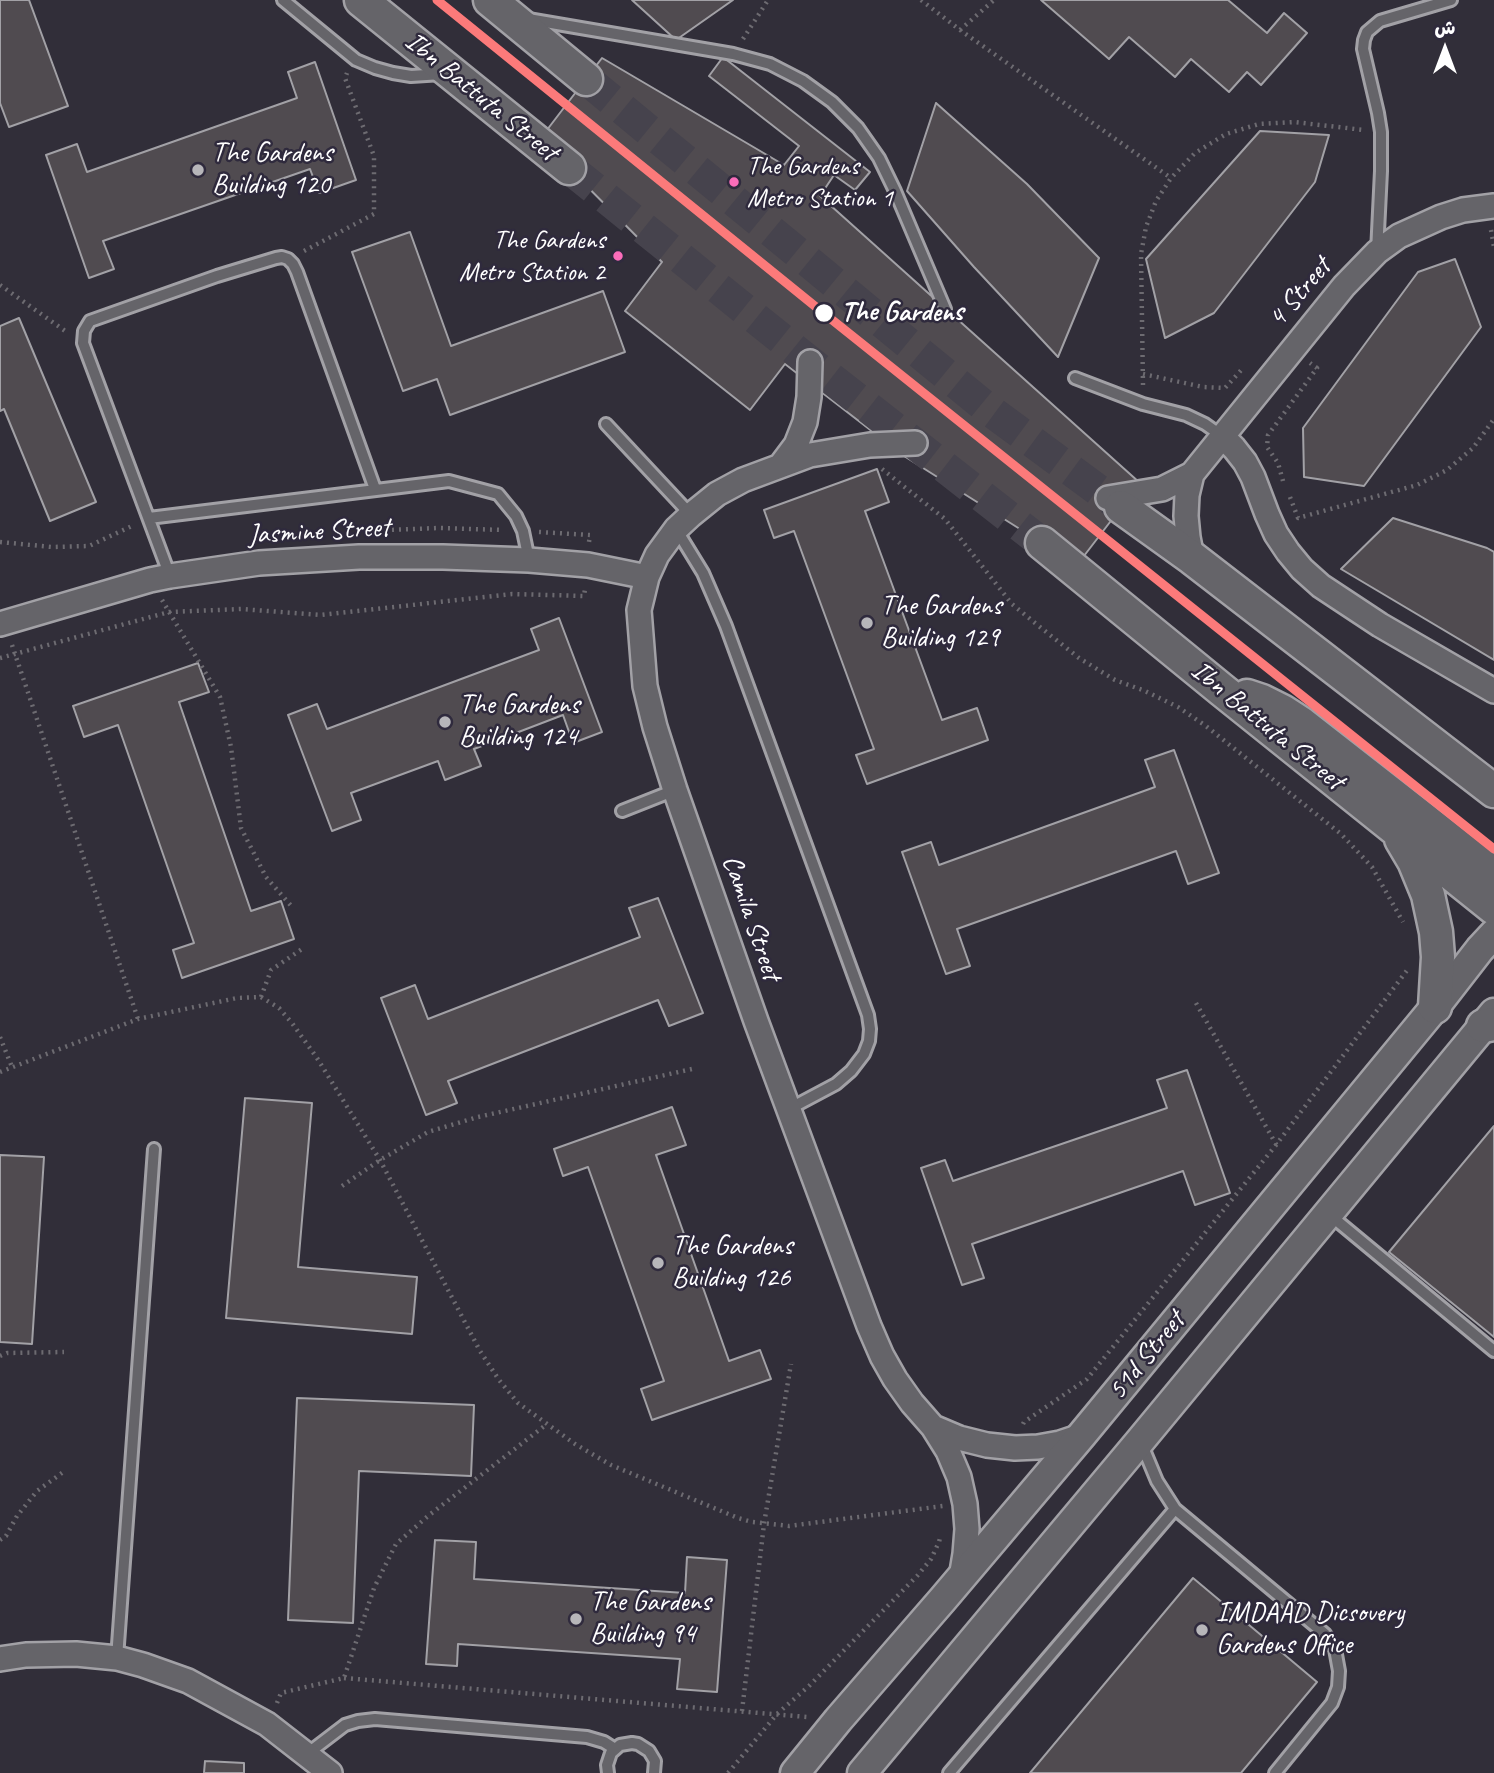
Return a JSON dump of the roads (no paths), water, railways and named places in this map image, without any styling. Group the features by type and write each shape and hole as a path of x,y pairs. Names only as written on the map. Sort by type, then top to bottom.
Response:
{"main road":[{"name":"Ibn Battuta Street","path":"361,0 569,168"},
{"path":"500,8 586,79"},
{"path":"1114,503 1192,558 1494,791"},
{"name":"Ibn Battuta Street","path":"1042,543 1494,908"},
{"path":"1222,691 1262,701 1282,711 1494,874"},
{"path":"1395,829 1414,861 1428,895 1436,932 1438,982 1435,1007"}],"street":[{"name":"4 Street","path":"1192,558 1186,516 1192,474 1344,286 1377,251 1399,236 1441,216 1494,206"},
{"path":"781,465 796,445 805,422 810,362"},
{"path":"1222,436 1245,462 1271,524 1302,569 1321,586 1380,625 1494,691"},
{"name":"Camila Street","path":"915,443 870,445 810,455 743,480 717,494 683,522 657,555 647,577 639,610 645,686 655,727 756,1021 882,1356 912,1403 933,1427 948,1451 958,1477 954,1505 967,1529 961,1578"},
{"name":"4 Street","path":"1114,503 1162,489 1192,474"},
{"name":"Jasmine Street","path":"2,624 160,578 259,563 359,557 529,560 588,565 647,577"},
{"name":"51d Street","path":"794,1773 1082,1436 1494,934"},
{"name":"51d Street","path":"862,1773 1490,1021"},
{"name":"Camila Street","path":"933,1427 959,1438 1015,1448 1038,1447 1082,1436"},
{"path":"0,1659 26,1655 76,1654 117,1658 143,1665 188,1681 267,1724 330,1773"}],"lane":[{"path":"283,0 356,60 375,68 411,76 451,73"},
{"path":"1377,251 1381,132 1363,49 1367,32 1380,21 1451,0"},
{"path":"500,8 733,54 769,64 803,81 832,102 858,128 879,159 945,309"},
{"path":"160,578 149,518 83,343 83,331 90,321 217,275 276,258 288,259 297,272 375,489"},
{"path":"1075,378 1143,404 1186,415 1222,436"},
{"path":"606,424 683,522 726,626 868,1016 869,1041 852,1071 836,1084 789,1109"},
{"path":"149,518 449,481 498,494 516,516 523,531 529,560"},
{"path":"622,811 675,790"},
{"path":"117,1658 154,1149"},
{"path":"1328,1213 1494,1351"},
{"path":"1140,1441 1157,1481 1175,1508 1325,1633 1335,1649 1339,1671 1338,1687 1332,1703 1275,1773"},
{"path":"949,1773 1175,1508"},
{"path":"307,1754 345,1725 375,1719 587,1737 604,1742 615,1749"},
{"path":"608,1773 608,1759 615,1749 626,1743 644,1747 653,1756 654,1773"}],"tunnel":[{"path":"586,79 988,409 1121,507"},
{"path":"569,168 810,362 1042,543"}],"place":[{"name":"The Gardens Building 120","path":"198,170"},
{"name":"The Gardens Metro Station 1","path":"734,182"},
{"name":"The Gardens Metro Station 2","path":"618,256"},
{"name":"The Gardens","path":"824,313"},
{"name":"The Gardens Building 129","path":"867,623"},
{"name":"The Gardens Building 124","path":"445,722"},
{"name":"The Gardens Building 126","path":"658,1263"},
{"name":"The Gardens Building 94","path":"576,1619"},
{"name":"IMDAAD Dicsovery Gardens Office","path":"1202,1630"}]}
